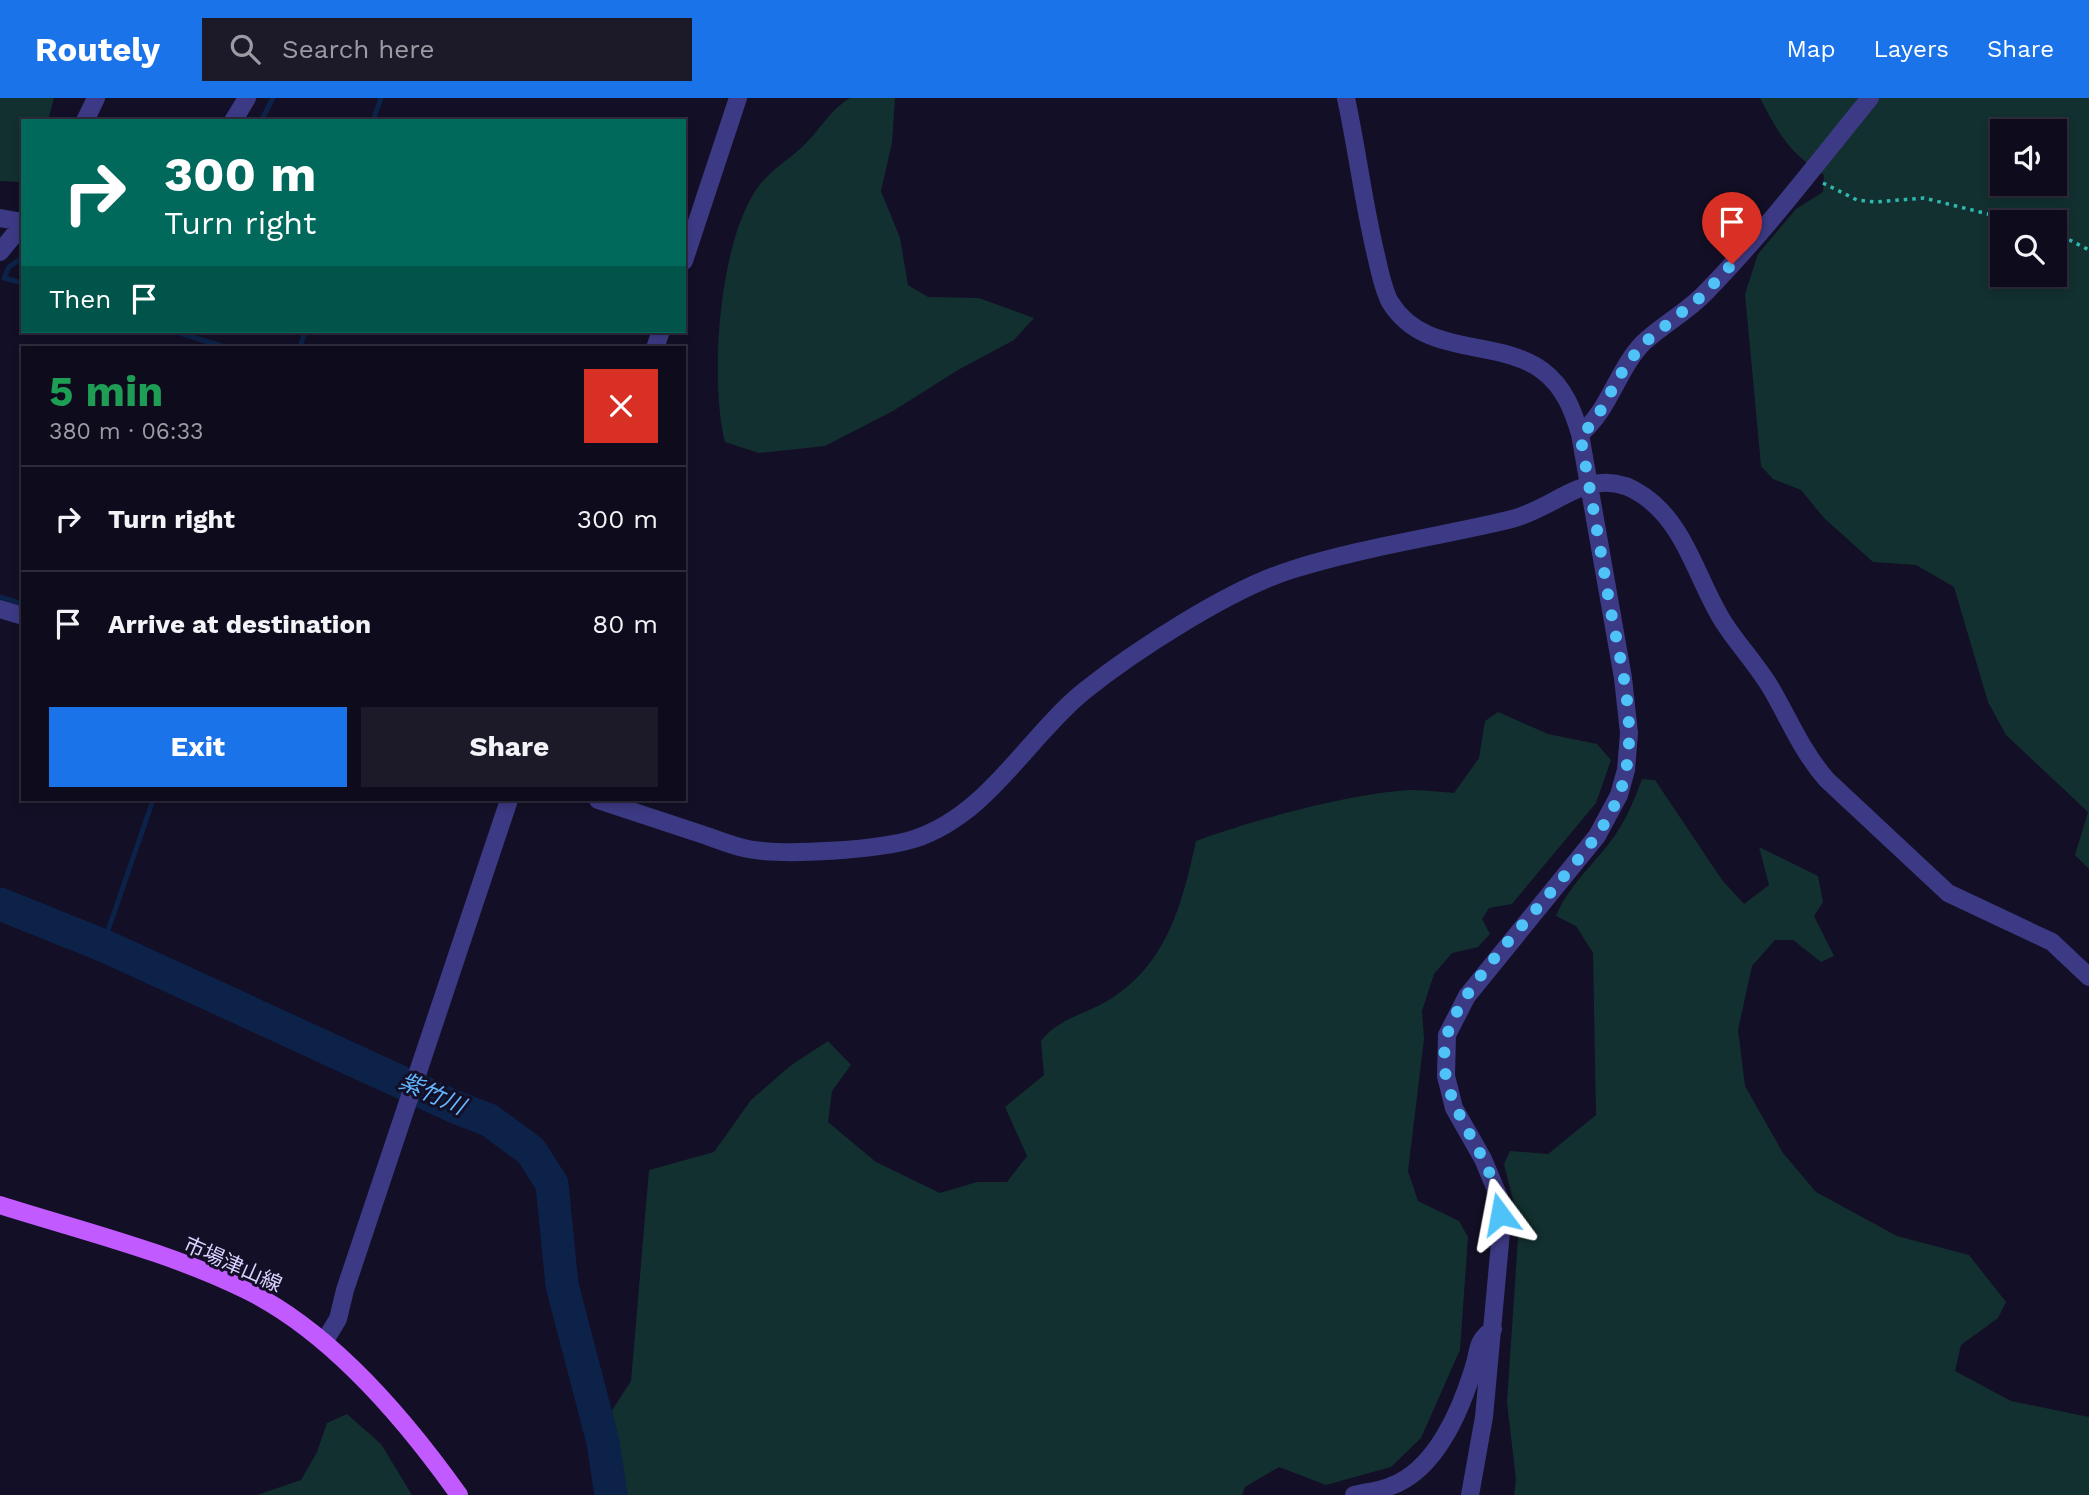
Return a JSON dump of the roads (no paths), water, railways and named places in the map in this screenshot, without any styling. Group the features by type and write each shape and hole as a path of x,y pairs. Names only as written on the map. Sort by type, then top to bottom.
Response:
{"main road":[{"name":"市場津山線","path":"0,1205 187,1265 247,1291 287,1314 324,1342 421,1442 459,1495"}],"street":[{"path":"86,119 96,98"},
{"path":"234,119 247,98"},
{"path":"686,255 738,98"},
{"path":"1346,98 1367,218 1390,301 1405,320 1427,334 1542,369 1559,386 1572,408 1580,434 1589,484 1623,678 1629,733 1626,770 1619,795 1597,836 1467,996 1447,1035 1446,1076 1454,1108 1483,1159 1499,1197 1501,1232 1484,1417 1470,1495"},
{"path":"1580,434 1593,424 1626,365 1644,343 1703,295 1808,176 1870,98"},
{"path":"0,218 21,223"},
{"path":"0,252 21,226"},
{"path":"601,801 748,849 810,852 910,840 937,830 962,815 1082,693 1167,635 1252,584 1289,570 1363,549 1517,518 1589,484 1624,484 1662,511 1690,553 1723,621 1757,665 1809,760 1826,780 1948,892 2052,942 2089,977"},
{"path":"0,609 21,615"},
{"path":"324,1342 338,1319 345,1290 509,801"},
{"path":"1354,1495 1392,1486 1419,1469 1452,1421 1466,1392 1480,1338 1493,1329"}],"waterway":[{"path":"262,119 273,98"},
{"path":"374,119 381,98"},
{"path":"21,258 9,267 4,278 21,282"},
{"path":"179,333 222,346"},
{"path":"301,346 304,333"},
{"path":"0,597 21,603"},
{"path":"104,942 153,801"},
{"name":"紫竹川","path":"0,904 107,947 455,1107 489,1120 531,1151 552,1184 562,1285 603,1442 611,1495"}]}
